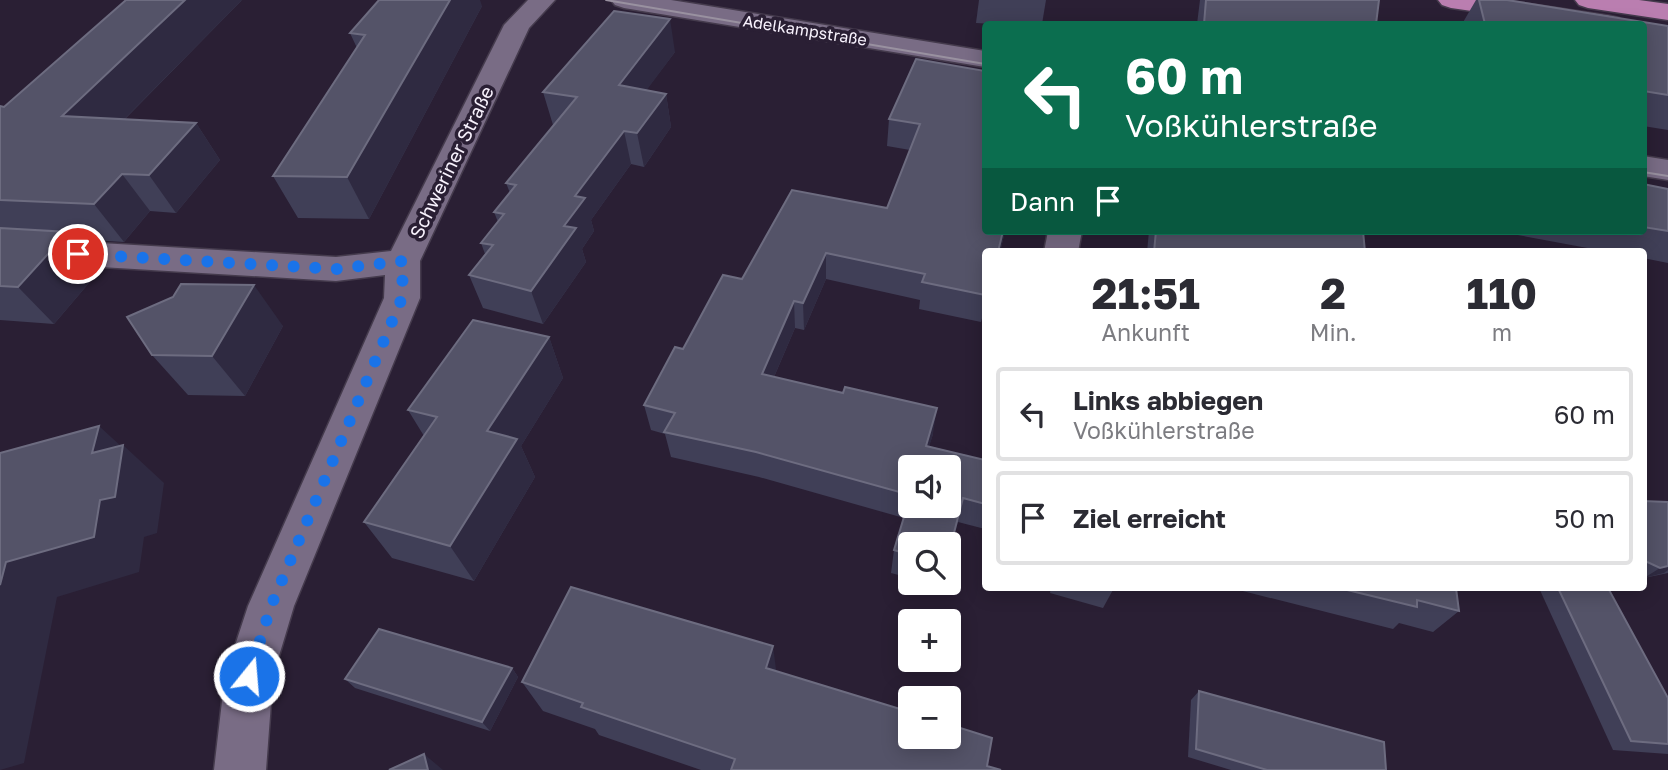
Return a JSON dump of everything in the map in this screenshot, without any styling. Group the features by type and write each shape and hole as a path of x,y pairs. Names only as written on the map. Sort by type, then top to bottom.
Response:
{"highway":[{"path":"1451,0 1590,21"},
{"path":"1588,0 1668,12"},
{"path":"1647,30 1668,33"}],"street":[{"name":"Schweriner Straße","path":"240,770 249,676 271,606 402,298 403,261 517,25 542,0"},
{"name":"Adelkampstraße","path":"624,0 982,59"},
{"path":"1647,167 1668,170"},
{"path":"0,250 336,269 403,261"}],"building":[{"path":"126,0 185,0 62,116 196,123 149,175 122,174 94,204 0,200 0,106 4,107"},
{"path":"379,0 450,0 347,177 273,176 365,35 350,33"},
{"path":"1206,0 1379,0 1376,21 1204,21"},
{"path":"1479,0 1507,0 1637,21 1484,21"},
{"path":"614,11 670,19 619,85 666,94 637,133 624,131 575,196 585,198 564,226 576,228 531,291 469,275 493,245 481,243 504,214 494,212 516,185 506,183 577,97 543,92"},
{"path":"1647,23 1668,26 1668,95 1647,92"},
{"path":"916,59 982,70 982,235 1002,235 999,248 982,248 982,294 922,282 925,274 826,253 803,303 794,301 762,374 843,393 845,387 937,408 926,446 982,459 982,503 963,498 961,506 961,455 898,455 898,492 756,452 664,432 675,413 644,405 675,347 683,349 723,275 742,279 792,190 887,208 920,124 889,119"},
{"path":"1647,185 1668,189 1668,231 1647,228"},
{"path":"0,228 68,232 18,287 0,286"},
{"path":"1156,235 1363,235 1365,248 1154,248"},
{"path":"181,284 254,285 212,356 152,355 127,317 173,297"},
{"path":"473,320 549,337 487,431 517,439 450,546 364,522 437,417 408,410"},
{"path":"99,426 92,453 123,445 115,497 100,500 94,537 6,562 0,585 0,453"},
{"path":"1647,501 1668,502 1668,566 1660,568 1647,562"},
{"path":"904,518 958,518 954,532 899,532"},
{"path":"571,587 773,646 766,668 898,708 898,749 961,749 961,728 992,738 987,766 1001,770 731,770 735,759 581,707 583,703 522,682"},
{"path":"1351,591 1456,591 1459,611 1417,600 1417,607"},
{"path":"1559,591 1610,591 1668,698 1668,744 1631,741"},
{"path":"379,629 512,668 482,722 345,679"},
{"path":"1199,691 1384,742 1386,770 1267,770 1196,749"},
{"path":"424,754 428,770 389,770"}],"tram line":[{"path":"606,0 982,63"},
{"path":"1647,173 1668,176"}],"route":[{"path":"78,254 336,269 403,261 402,298 271,606 249,676"}]}
